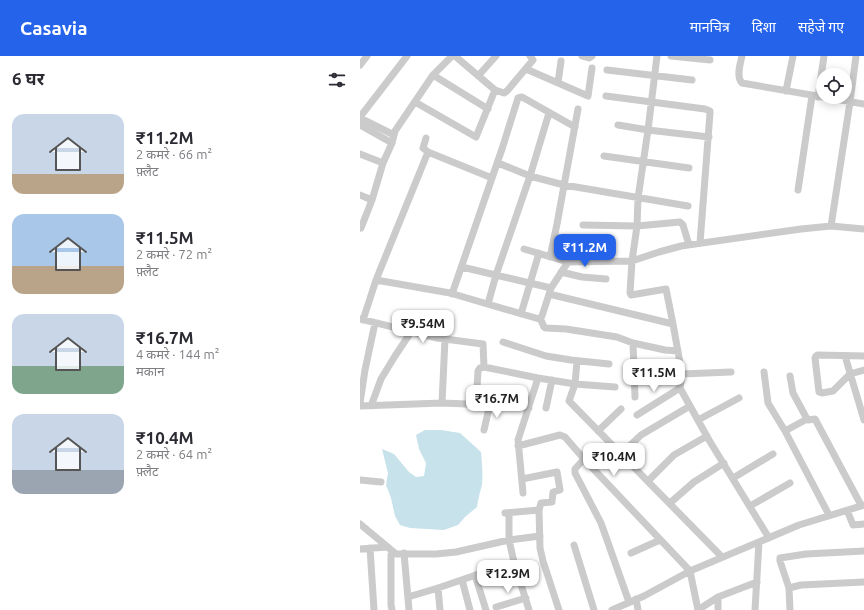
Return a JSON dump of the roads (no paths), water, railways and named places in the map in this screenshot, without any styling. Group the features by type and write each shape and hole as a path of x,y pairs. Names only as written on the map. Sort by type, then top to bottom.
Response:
{"street":[{"path":"360,65 367,56"},
{"path":"394,135 360,118 407,56"},
{"path":"360,227 361,228 372,200 383,163 392,143 395,131 433,75 452,56"},
{"path":"455,56 495,90 504,93 533,60 530,56"},
{"path":"478,76 496,56"},
{"path":"582,56 589,58 592,56"},
{"path":"657,56 638,198 630,293 631,295 666,289 674,324 682,374 680,388 707,436 769,538"},
{"path":"670,56 710,60"},
{"path":"742,56 739,78 740,82 815,96"},
{"path":"786,91 793,56"},
{"path":"798,190 815,96 824,56"},
{"path":"852,87 856,56"},
{"path":"558,83 561,61"},
{"path":"526,69 588,96 592,68"},
{"path":"607,70 692,80"},
{"path":"433,75 488,109"},
{"path":"415,102 476,137 495,90"},
{"path":"606,96 709,110 709,137 700,243"},
{"path":"452,294 498,163 519,97 522,97 575,127"},
{"path":"852,102 864,104"},
{"path":"831,226 850,104"},
{"path":"550,257 558,224 578,109"},
{"path":"488,304 496,275 530,176 549,112"},
{"path":"618,124 648,130 709,137"},
{"path":"360,125 392,143"},
{"path":"426,138 423,148 428,152 492,178"},
{"path":"428,152 361,319 445,339 483,344 484,367"},
{"path":"360,154 383,163"},
{"path":"604,156 689,168"},
{"path":"498,163 530,176 564,185 688,206"},
{"path":"360,195 372,200"},
{"path":"583,225 636,226 677,222 682,223 689,245"},
{"path":"524,249 568,262 632,261 659,252 689,245 801,229 831,226 864,229"},
{"path":"521,314 539,253"},
{"path":"540,318 550,291 568,262"},
{"path":"462,267 530,283 550,291 674,324"},
{"path":"562,272 582,278 606,279"},
{"path":"376,280 452,294 539,319 540,318"},
{"path":"540,318 544,327 546,328 566,329 617,338 665,350 678,351"},
{"path":"360,403 362,369 375,323"},
{"path":"371,406 386,370 411,332"},
{"path":"442,402 445,339"},
{"path":"503,342 546,356 609,364"},
{"path":"633,343 635,397"},
{"path":"864,356 818,355 815,357 819,392 822,393 832,391 850,374 864,370"},
{"path":"844,356 864,420"},
{"path":"577,361 575,384 569,401 722,557"},
{"path":"476,404 478,371 480,368 484,367 575,384 615,387"},
{"path":"682,374 731,372"},
{"path":"764,372 768,403 785,431 830,515"},
{"path":"790,376 793,393 807,419"},
{"path":"523,493 518,440 538,378"},
{"path":"546,408 552,380"},
{"path":"637,415 680,388"},
{"path":"698,420 739,398"},
{"path":"360,406 442,402 490,404 528,408"},
{"path":"484,430 490,404"},
{"path":"621,454 641,435 690,406"},
{"path":"598,431 621,409"},
{"path":"612,610 644,596 690,571 722,557 799,525 862,505 815,419 807,419 785,431"},
{"path":"518,446 563,436 690,571 698,610 718,597 757,582"},
{"path":"648,481 674,456 707,436"},
{"path":"733,478 773,454"},
{"path":"584,459 575,469 575,473 601,523 628,602"},
{"path":"670,504 694,482 724,463"},
{"path":"522,479 557,472 560,490 552,492 552,502 541,503 539,510 540,548 559,610"},
{"path":"360,480 381,482"},
{"path":"750,506 790,483"},
{"path":"529,610 514,562 509,540 507,513 539,510"},
{"path":"847,510 853,525 864,524"},
{"path":"360,524 396,554 436,554 456,552 509,540 540,536"},
{"path":"631,553 660,540"},
{"path":"755,610 759,542"},
{"path":"574,545 594,610"},
{"path":"370,548 374,610"},
{"path":"360,549 390,549"},
{"path":"390,549 392,610"},
{"path":"790,610 789,588 780,559 781,557 864,551"},
{"path":"404,554 409,610"},
{"path":"408,597 514,562"},
{"path":"475,575 486,610"},
{"path":"462,580 470,610"},
{"path":"789,588 801,585 864,582"},
{"path":"438,588 440,610"},
{"path":"718,597 718,610"},
{"path":"496,607 526,598"},
{"path":"636,599 638,610"}],"water":[{"path":"425,430 441,430 460,433 481,452 482,485 477,507 458,525 444,530 410,528 400,525 395,516 386,485 388,473 382,449 394,454 409,472 416,477 424,476 426,463 419,449 416,435"}]}
